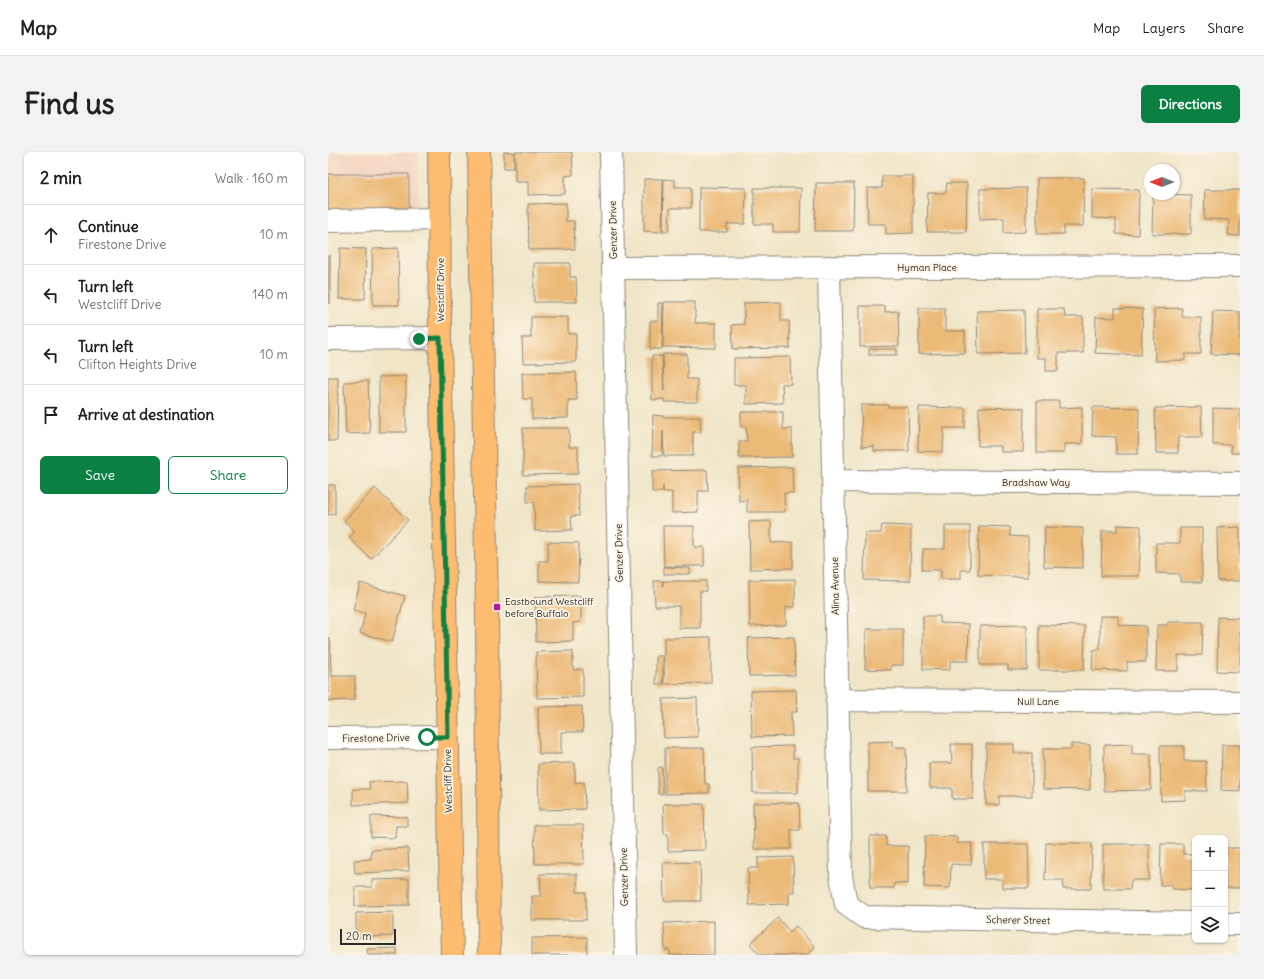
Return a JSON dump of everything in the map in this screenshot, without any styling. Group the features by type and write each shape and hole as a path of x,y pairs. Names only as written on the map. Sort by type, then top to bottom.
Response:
{"main road":[{"name":"Westcliff Drive","path":"439,152 440,338 452,955"},
{"path":"479,152 488,611 488,955"}],"street":[{"name":"Genzer Drive","path":"611,152 626,955"},
{"path":"328,221 439,219"},
{"name":"Hyman Place","path":"613,268 1240,266"},
{"name":"Alina Avenue","path":"829,267 841,876 846,904"},
{"path":"328,340 440,338"},
{"name":"Bradshaw Way","path":"833,481 1240,483"},
{"name":"Null Lane","path":"837,700 1240,702"},
{"name":"Firestone Drive","path":"328,738 448,737"},
{"name":"Scherer Street","path":"846,904 864,917 1192,923"},
{"path":"1228,924 1240,924"}],"shaded area":[{"path":"328,152 418,152 419,226 328,228"}],"building":[{"path":"504,152 514,152 514,168 504,168"},
{"path":"515,152 572,152 573,175 565,176 565,194 528,195 528,182 515,182"},
{"path":"328,174 409,174 409,208 389,208 389,212 328,213"},
{"path":"882,176 913,176 913,233 886,234 886,224 868,224 867,188 882,188"},
{"path":"1037,178 1084,178 1083,226 1064,226 1064,234 1037,234"},
{"path":"644,179 663,179 662,232 644,231"},
{"path":"664,179 675,180 675,187 691,187 691,208 670,208 669,231 663,231"},
{"path":"816,183 854,183 853,231 815,231"},
{"path":"947,183 967,183 966,232 927,232 928,193 946,193"},
{"path":"699,187 746,188 745,224 727,224 727,232 699,232"},
{"path":"754,188 801,188 800,232 773,232 773,224 754,224"},
{"path":"1026,188 1026,232 1004,233 1004,218 980,219 980,189"},
{"path":"1092,189 1139,190 1138,235 1116,234 1116,219 1092,218"},
{"path":"1205,190 1240,190 1240,236 1228,235 1229,220 1204,219"},
{"path":"1180,195 1191,195 1191,234 1152,234 1153,200 1180,200"},
{"path":"566,203 566,221 574,221 575,249 529,250 528,204"},
{"path":"340,248 366,249 365,299 339,299"},
{"path":"398,248 399,305 373,305 372,249"},
{"path":"328,256 330,256 330,303 328,303"},
{"path":"534,263 570,263 570,277 576,277 577,302 534,302"},
{"path":"664,302 695,302 695,323 716,323 716,348 663,347"},
{"path":"781,302 781,321 789,321 790,348 733,349 732,325 744,324 744,303"},
{"path":"658,303 663,303 662,349 650,349 650,321 658,321"},
{"path":"860,306 885,306 885,312 898,311 899,346 860,347"},
{"path":"919,308 945,308 945,331 965,331 965,353 919,354"},
{"path":"1115,308 1143,309 1141,355 1095,353 1096,317 1115,318"},
{"path":"1182,308 1182,317 1201,317 1201,354 1185,354 1185,360 1155,361 1154,309"},
{"path":"1037,309 1064,309 1065,317 1083,317 1083,353 1058,353 1058,371 1046,371 1046,358 1037,358"},
{"path":"1024,310 1025,353 978,354 977,311"},
{"path":"1213,311 1240,312 1240,355 1211,354"},
{"path":"531,317 568,317 568,334 576,334 576,362 523,363 522,338 531,338"},
{"path":"869,349 897,349 897,355 869,355"},
{"path":"663,354 687,354 687,379 697,379 697,402 664,402 664,399 652,400 652,356 662,356 664,391"},
{"path":"790,357 791,384 782,384 783,403 746,404 746,385 734,385 734,358"},
{"path":"576,372 577,400 568,400 568,418 532,419 532,399 523,399 522,373"},
{"path":"406,376 406,432 379,432 379,377"},
{"path":"328,377 338,377 337,441 328,441"},
{"path":"368,381 370,433 346,434 344,382"},
{"path":"1037,401 1059,401 1059,408 1082,407 1082,444 1064,444 1064,453 1037,453"},
{"path":"861,405 908,407 909,451 874,451 874,446 862,447"},
{"path":"919,407 965,408 965,428 944,428 943,452 918,451"},
{"path":"979,407 1024,408 1023,452 1001,452 1001,446 978,446"},
{"path":"1093,407 1139,408 1138,454 1116,454 1116,437 1092,436"},
{"path":"1201,407 1202,437 1178,437 1178,453 1156,453 1155,408"},
{"path":"1213,408 1240,409 1240,453 1231,453 1231,445 1213,445"},
{"path":"741,412 783,412 783,429 792,429 792,457 739,458 739,441 747,441 746,427 741,427"},
{"path":"653,415 663,417 700,417 701,432 693,432 693,456 664,456 663,431 662,456 652,456"},
{"path":"523,428 569,428 569,447 578,447 578,474 523,475"},
{"path":"792,467 793,493 784,493 785,512 747,512 747,500 739,501 738,468"},
{"path":"707,470 708,491 698,491 698,512 672,513 672,492 652,492 652,471"},
{"path":"578,484 579,516 571,516 572,530 535,531 534,502 527,502 527,486"},
{"path":"328,485 335,485 335,514 328,515"},
{"path":"375,488 408,520 371,559 349,538 355,532 344,521"},
{"path":"771,521 771,543 793,542 793,568 750,569 749,522"},
{"path":"882,525 911,526 910,581 864,580 865,533 881,533"},
{"path":"1117,525 1141,526 1139,576 1101,576 1102,531 1117,531"},
{"path":"663,526 694,526 694,547 704,547 704,566 664,566"},
{"path":"945,526 970,526 970,570 961,570 961,579 941,579 941,570 922,570 923,549 945,549"},
{"path":"979,526 1010,527 1010,536 1028,537 1028,577 978,575"},
{"path":"1045,527 1083,528 1083,568 1044,567"},
{"path":"1240,527 1240,581 1218,581 1217,528"},
{"path":"1180,528 1202,528 1202,582 1180,582 1180,574 1156,573 1156,543 1180,543"},
{"path":"548,542 579,543 578,582 539,581 539,561 548,561"},
{"path":"664,567 690,568 690,574 664,574"},
{"path":"795,579 795,607 786,607 786,625 750,626 749,580"},
{"path":"654,581 706,581 706,591 700,591 700,628 679,628 679,606 655,606"},
{"path":"360,583 405,596 392,642 360,633 365,613 353,610"},
{"path":"581,596 581,622 573,623 573,641 536,642 535,597"},
{"path":"923,616 940,616 940,623 969,624 968,661 950,661 950,670 923,669"},
{"path":"1100,616 1118,616 1118,625 1146,626 1146,662 1127,662 1127,671 1092,670 1093,650 1100,650"},
{"path":"1218,617 1240,618 1240,672 1217,671"},
{"path":"1168,622 1203,622 1202,655 1178,655 1178,671 1156,671 1157,625 1168,625"},
{"path":"1027,625 1027,670 1008,670 1008,665 980,665 980,626"},
{"path":"1039,625 1085,626 1084,670 1039,670"},
{"path":"866,629 903,629 903,665 891,665 891,670 865,669"},
{"path":"711,637 711,683 664,684 664,638"},
{"path":"794,637 795,675 749,676 748,638"},
{"path":"328,638 330,638 331,676 355,676 355,700 328,701"},
{"path":"573,651 573,670 583,669 583,697 537,698 536,652"},
{"path":"656,656 663,656 663,684 656,684"},
{"path":"796,690 797,712 791,712 792,736 752,737 751,691"},
{"path":"697,698 698,737 664,738 663,699"},
{"path":"582,706 583,732 561,732 561,754 539,754 538,707"},
{"path":"892,741 892,747 906,747 907,791 868,791 868,742"},
{"path":"951,744 972,744 973,799 952,799 952,788 930,788 929,763 952,763"},
{"path":"986,744 1014,744 1014,753 1032,753 1032,796 999,796 999,805 986,805"},
{"path":"1071,744 1090,745 1090,790 1043,789 1043,749 1071,749"},
{"path":"1132,744 1132,754 1151,754 1151,790 1104,791 1104,745"},
{"path":"1222,745 1240,745 1240,791 1221,790"},
{"path":"793,746 793,758 798,758 798,793 753,793 752,747"},
{"path":"1160,746 1184,746 1184,761 1206,761 1207,791 1185,791 1185,800 1161,801"},
{"path":"665,748 704,748 705,784 709,784 709,793 665,794"},
{"path":"575,763 575,783 584,782 585,809 539,810 538,764"},
{"path":"662,767 663,794 658,794 658,768"},
{"path":"407,781 408,803 353,805 353,789 370,789 369,782"},
{"path":"753,803 799,803 800,830 791,830 791,849 754,849"},
{"path":"663,804 704,804 705,850 668,851 668,834 664,834"},
{"path":"371,816 407,817 407,826 396,826 395,838 371,837"},
{"path":"534,825 583,825 584,864 535,864"},
{"path":"870,836 886,836 886,846 908,846 908,884 894,883 894,888 870,888"},
{"path":"925,836 957,837 957,843 972,843 971,865 951,864 950,888 924,887"},
{"path":"1046,843 1092,843 1091,889 1063,889 1064,880 1045,880"},
{"path":"984,844 1028,844 1029,888 1002,888 1002,879 984,879"},
{"path":"1103,844 1149,844 1149,880 1131,880 1130,889 1103,889"},
{"path":"1161,844 1183,844 1183,854 1192,854 1192,890 1172,889 1172,885 1160,885"},
{"path":"408,848 409,871 355,873 354,860 371,859 371,850"},
{"path":"1228,848 1240,848 1240,888 1228,888"},
{"path":"793,857 794,892 789,892 789,904 749,905 748,868 758,868 758,858"},
{"path":"700,862 701,901 664,901 663,863"},
{"path":"540,874 577,874 577,892 586,892 586,920 532,920 532,896 541,896"},
{"path":"409,879 409,905 355,906 355,887 372,887 372,880"},
{"path":"393,912 393,936 356,937 356,913"},
{"path":"778,918 790,932 796,926 815,947 806,955 760,955 750,944"},
{"path":"714,921 714,955 670,955 670,950 665,950 664,923"},
{"path":"587,937 587,955 532,955 532,938"},
{"path":"397,948 397,955 368,955 367,949"}],"place":[{"name":"Eastbound Westcliff before Buffalo","path":"497,607"}],"route":[{"path":"419,339 440,338 448,737 427,737"}]}
